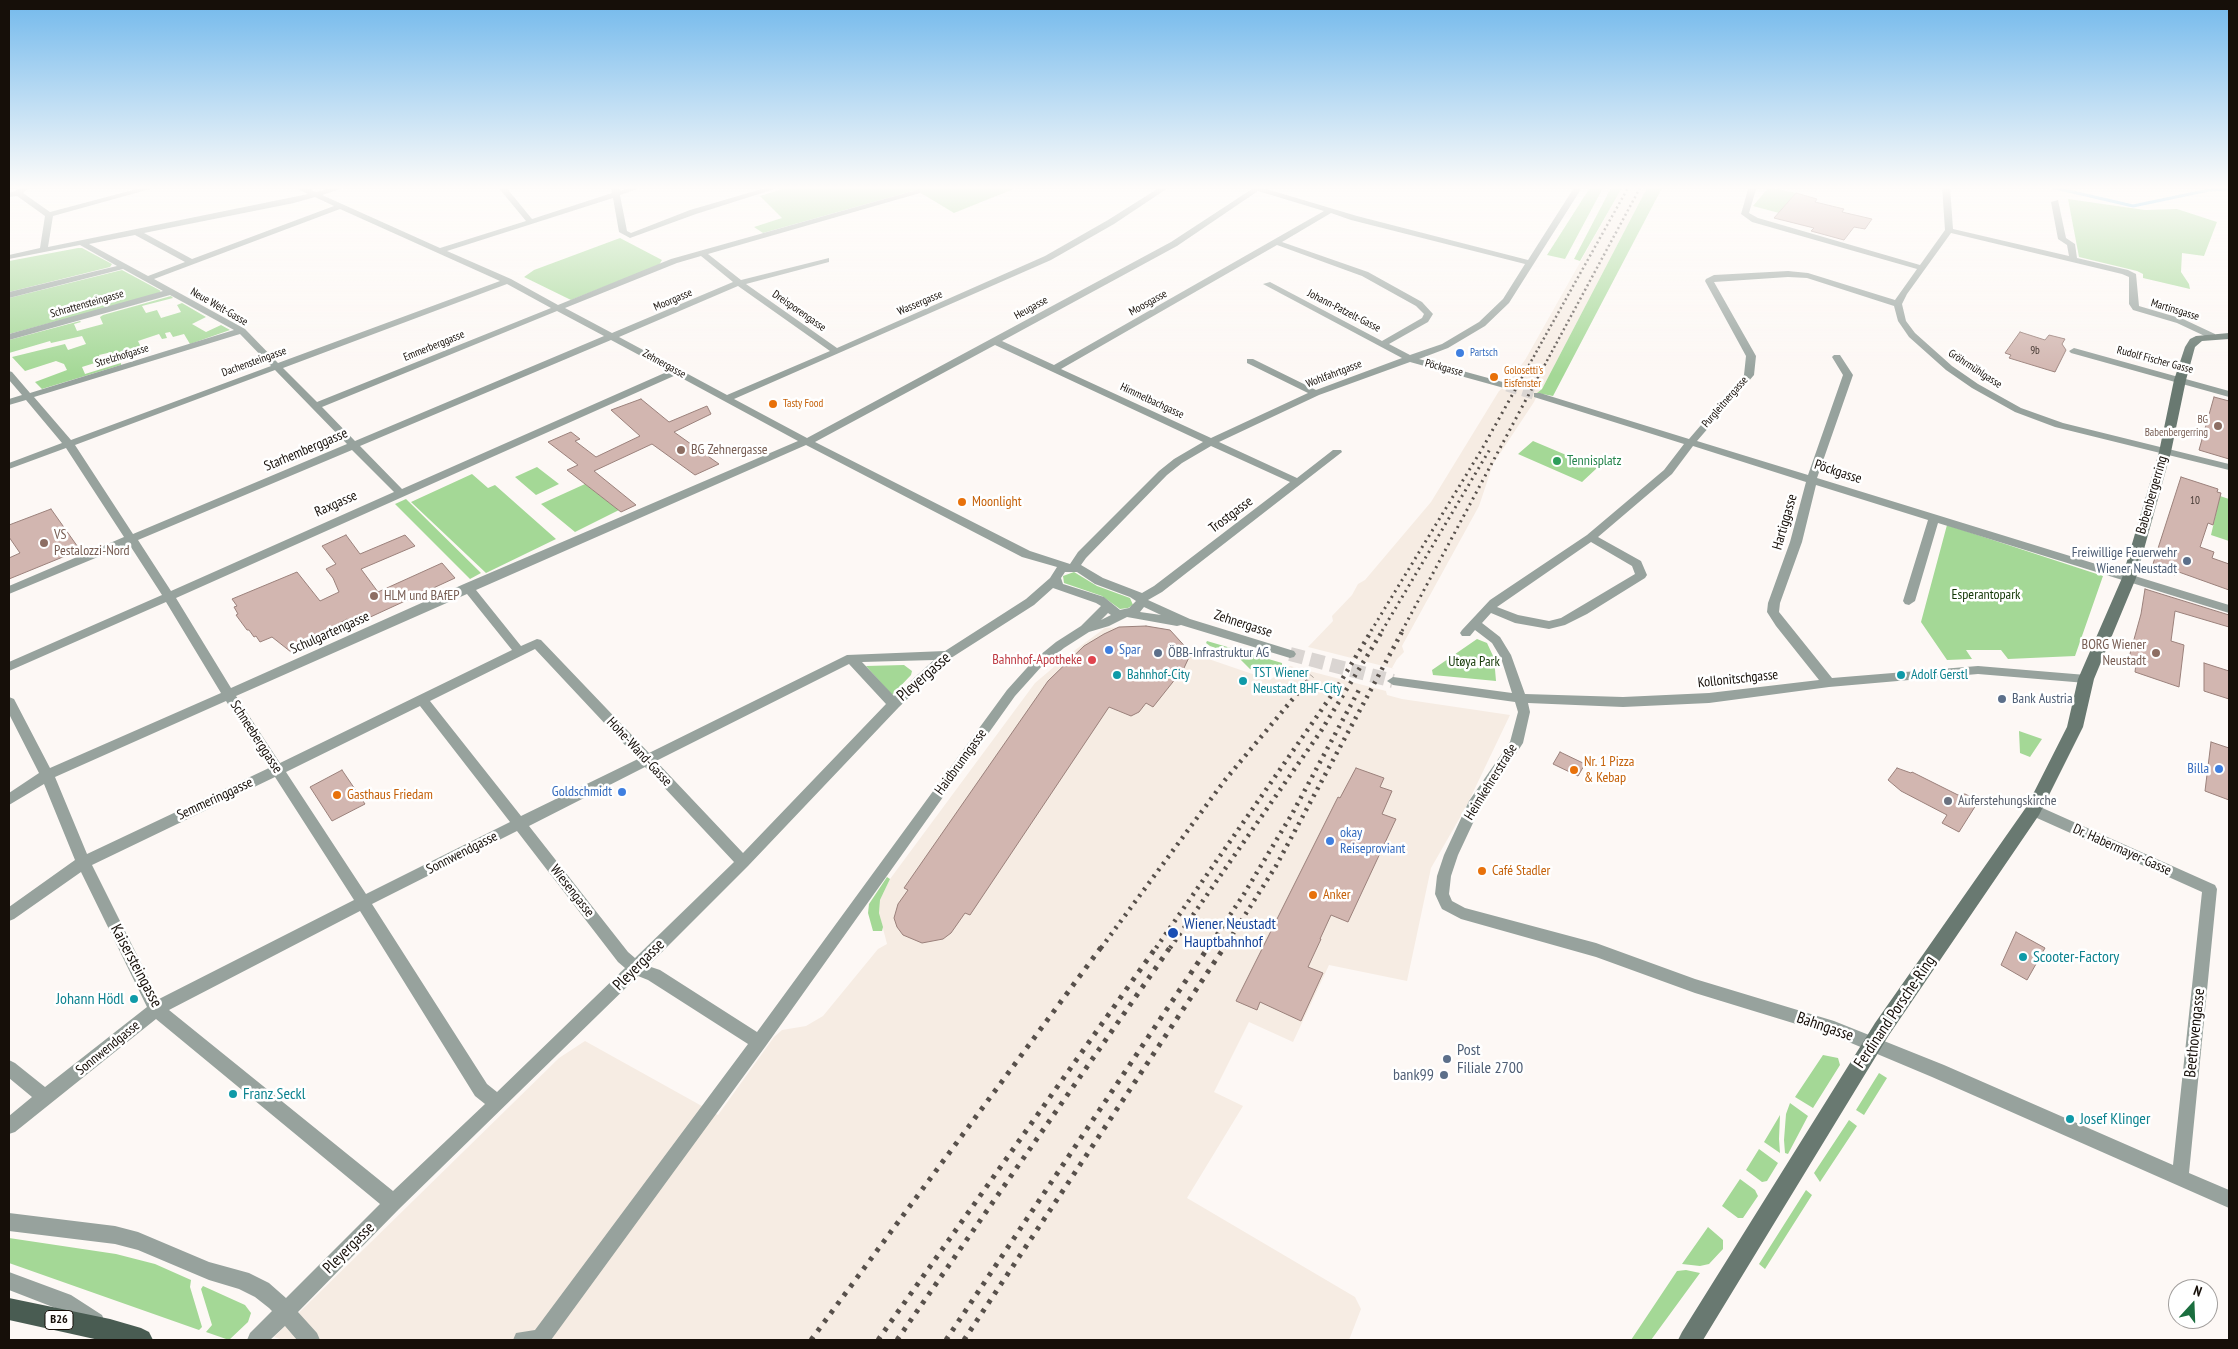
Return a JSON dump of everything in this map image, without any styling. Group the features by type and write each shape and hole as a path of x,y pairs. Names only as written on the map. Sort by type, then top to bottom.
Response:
{"main road":[{"name":"B26","path":"9,1309 110,1331 141,1340"}],"street":[{"path":"9,257 50,249"},
{"name":"Neue Welt-Gasse","path":"93,249 242,331 399,492"},
{"path":"168,249 192,262"},
{"path":"146,279 226,249"},
{"name":"Zehnergasse","path":"435,249 508,281 677,370 806,441 1026,554 1084,571 1099,581 1134,594 1141,600 1186,622 1290,654"},
{"path":"440,251 446,249"},
{"name":"Emmerberggasse","path":"316,406 674,261 716,249"},
{"name":"Wassergasse","path":"727,398 928,312 1048,258 1064,249"},
{"name":"Heugasse","path":"806,441 819,436 996,342 1165,249"},
{"name":"Moosgasse","path":"1054,369 1264,249"},
{"path":"1295,249 1365,274 1419,304 1429,314 1425,320 1383,344"},
{"path":"1475,249 1529,263"},
{"name":"Wohlfahrtgasse","path":"1057,582 1059,571 1071,567 1163,473 1178,461 1210,442 1316,393 1445,346 1482,324 1506,301 1538,249"},
{"path":"1856,249 1922,268"},
{"path":"1898,304 1903,294 1936,249"},
{"name":"Martinsgasse","path":"2030,249 2125,272 2133,276 2133,304 2136,308 2180,322 2212,336"},
{"path":"2072,249 2073,259"},
{"name":"Dreisporengasse","path":"702,253 739,283 836,351"},
{"name":"Moorgasse","path":"615,337 739,283 826,260"},
{"path":"9,295 125,266"},
{"name":"Purgleitnergasse","path":"1466,633 1490,608 1591,537 1668,472 1691,442 1749,375 1751,356 1708,281 1714,278 1788,274 1808,276 1898,304"},
{"name":"Dachensteingasse","path":"9,466 508,281"},
{"name":"Johann-Patzelt-Gasse","path":"1267,284 1410,359"},
{"name":"Schrattensteingasse","path":"9,338 170,292"},
{"name":"Gröhrmühlgasse","path":"1898,304 1902,321 1912,335 1933,355 1962,377 2003,402 2059,425 2229,467"},
{"name":"Strelzhofgasse","path":"9,402 242,331"},
{"name":"Babenbergerring","path":"2086,679 2129,578 2165,452 2180,380 2194,341 2212,336 2229,336"},
{"name":"Starhemberggasse","path":"9,590 615,337"},
{"name":"Himmelbachgasse","path":"996,342 1298,482"},
{"name":"Rudolf Fischer Gasse","path":"2074,351 2229,394"},
{"name":"Hartiggasse","path":"1829,683 1774,612 1774,603 1796,542 1812,480 1848,375 1837,357"},
{"name":"Pöckgasse","path":"1410,359 1506,386"},
{"path":"1250,361 1316,393"},
{"name":"Raxgasse","path":"9,667 677,370"},
{"name":"Schneeberggasse","path":"9,374 68,443 168,595 229,695 364,902 481,1090 498,1103"},
{"name":"Pöckgasse","path":"1537,395 2229,609"},
{"name":"Schulgartengasse","path":"9,800 47,775 468,587 806,441"},
{"name":"Trostgasse","path":"1127,614 1138,608 1141,600 1337,452"},
{"path":"1909,601 1934,519"},
{"path":"1490,608 1515,619 1549,625 1565,621 1641,575 1637,564 1591,537"},
{"name":"Zehnergasse","path":"1026,554 1057,582 1100,600 1114,612 1159,620 1186,622"},
{"name":"Pleyergasse","path":"257,1340 393,1203 498,1103 743,862 894,704 948,655 1030,602 1057,582"},
{"path":"468,587 518,651"},
{"name":"Haidbrunngasse","path":"534,1340 600,1258 759,1042 1011,693 1038,663 1085,629 1107,607"},
{"name":"Haidbrunngasse","path":"1085,629 1106,624 1127,614"},
{"path":"1474,623 1496,640 1507,658 1519,698"},
{"name":"Semmeringgasse","path":"9,915 84,862 278,770 537,643"},
{"name":"Hohe-Wand-Gasse","path":"537,643 743,862"},
{"name":"Sonnwendgasse","path":"9,1126 156,1009 520,823 851,658 948,655"},
{"path":"851,658 894,704"},
{"name":"Kollonitschgasse","path":"1393,681 1417,686 1519,698 1614,702 1709,698 1829,683 1978,670 2086,679"},
{"name":"Ferdinand Porsche-Ring","path":"1690,1340 1873,1044 2033,810 2075,727 2086,679"},
{"name":"Heimkehrerstraße","path":"1442,894 1446,870 1474,805 1516,744 1524,712 1519,698"},
{"name":"Wiesengasse","path":"422,699 624,958 636,968 654,975 759,1042"},
{"name":"Kaisersteingasse","path":"9,702 47,775 84,862 156,1009 393,1203"},
{"name":"Dr. Habermayer-Gasse","path":"2033,810 2210,889"},
{"name":"Beethovengasse","path":"2180,1178 2210,889"},
{"name":"Bahngasse","path":"1442,894 1447,905 1462,913 1596,950 1695,986 1834,1028 2229,1199"},
{"path":"9,1068 45,1098"},
{"path":"9,1222 115,1235 138,1241 208,1271 242,1280 262,1290 276,1301 310,1340"},
{"path":"9,1281 64,1302 110,1331"}],"shaded area":[{"path":"1588,249 1615,249 1542,389 1493,464 1479,506 1402,646 1404,652 1392,668 1395,669 1308,647 1333,621 1332,616 1352,595 1358,584 1365,580 1431,502 1499,391 1511,381 1511,378 1525,360"},
{"path":"1146,626 1170,630 1191,653 1270,680 1290,666 1386,691 1387,695 1402,699 1510,715 1466,807 1431,868 1407,981 1329,965 1293,1042 1249,1022 1214,1092 1243,1106 1187,1198 1355,1297 1361,1309 1349,1340 283,1340 274,1337 559,1058 585,1041 718,1115 774,1037 782,1030 806,1026 823,1016 878,949 887,944 879,913 880,900 890,879 1035,683 1105,628"}],"green space":[{"path":"73,249 84,249 112,264 110,267 9,292 9,261"},
{"path":"591,249 641,249 662,260 659,265 571,300 524,277 534,270"},
{"path":"1551,249 1570,249 1565,259 1547,255"},
{"path":"1579,249 1587,249 1580,261 1574,259"},
{"path":"1615,249 1630,249 1553,396 1537,393 1542,389"},
{"path":"2077,249 2207,249 2204,256 2182,253 2181,272 2190,289 2143,278 2143,274 2137,271 2079,257"},
{"path":"122,270 161,291 157,294 9,334 9,298"},
{"path":"171,296 173,298 142,306 146,313 157,310 161,318 181,312 177,305 182,303 206,317 192,324 206,332 221,325 230,330 190,344 184,334 173,337 170,332 165,333 167,338 162,339 159,334 138,341 142,349 135,351 136,354 127,356 124,351 99,355 101,361 82,367 85,374 121,363 121,365 42,389 35,382 67,370 64,364 56,361 25,371 12,357 65,344 68,350 86,344 82,336 51,343 50,341 9,353 9,340 80,321 74,324 77,331 103,324 100,317 103,315"},
{"name":"Tennisplatz","path":"1533,441 1597,468 1582,482 1518,454"},
{"path":"537,467 559,484 536,495 515,477"},
{"path":"472,474 488,488 495,485 556,539 486,573 411,502"},
{"path":"585,484 619,510 575,532 541,504"},
{"path":"2220,496 2229,499 2229,541 2211,535"},
{"path":"406,499 481,573 470,579 395,504"},
{"name":"Esperantopark","path":"1947,525 2103,576 2075,656 2008,659 2001,650 1966,650 1972,659 1947,660 1921,622"},
{"path":"1074,572 1097,586 1130,598 1133,605 1120,609 1102,596 1064,583 1063,576"},
{"name":"Utøya Park","path":"1477,639 1487,643 1494,658 1496,681 1433,675 1432,670"},
{"path":"1207,641 1282,663 1282,666 1262,672 1250,669 1236,655 1210,646 1206,643"},
{"path":"904,665 912,671 911,675 892,695 866,666"},
{"path":"2019,731 2042,739 2030,757 2020,753"},
{"path":"887,877 890,879 880,900 879,913 883,927 882,931 873,931 868,913 869,904"},
{"path":"1823,1055 1838,1058 1840,1065 1813,1108 1795,1097"},
{"path":"1879,1073 1887,1078 1864,1115 1856,1110"},
{"path":"1790,1103 1808,1116 1788,1154 1785,1153 1784,1140 1786,1114"},
{"path":"1780,1115 1779,1139 1780,1153 1764,1142"},
{"path":"1849,1120 1857,1126 1820,1182 1814,1173"},
{"path":"1759,1149 1778,1163 1767,1181 1762,1182 1746,1170"},
{"path":"1740,1179 1755,1190 1758,1196 1743,1218 1738,1218 1722,1206"},
{"path":"1806,1190 1812,1195 1765,1269 1759,1264"},
{"path":"1708,1227 1723,1240 1723,1249 1709,1264 1700,1266 1682,1264"},
{"path":"9,1238 116,1254 155,1264 191,1280 190,1287 202,1327 199,1330 9,1263"},
{"path":"1686,1270 1700,1273 1651,1340 1631,1340 1677,1271"},
{"path":"203,1286 245,1305 251,1313 248,1322 229,1340 206,1332 212,1325 201,1289"}],"building":[{"path":"2020,332 2045,340 2049,335 2065,339 2062,344 2066,350 2055,372 2009,358 2011,355 2005,353"},
{"name":"BG Babenbergerring","path":"2214,397 2229,401 2229,459 2199,450"},
{"name":"BG Zehnergasse","path":"641,399 669,422 707,406 711,414 674,432 719,464 695,475 652,444 594,471 636,505 621,512 567,470 578,465 548,442 571,432 580,439 575,441 596,457 640,436 611,410"},
{"path":"2181,477 2218,489 2217,492 2221,493 2213,525 2208,523 2200,547 2214,552 2212,558 2229,564 2229,590 2176,571 2175,575 2152,567"},
{"name":"VS Pestalozzi-Nord","path":"51,509 80,550 9,579 9,558 20,553 9,537 9,525"},
{"name":"HLM und BAfEP","path":"346,535 360,554 405,535 415,546 361,569 378,592 442,563 455,578 353,625 347,619 291,652 272,637 260,642 256,636 254,637 236,615 238,614 234,607 237,606 232,599 297,572 320,601 339,592 333,578 326,569 336,564 322,546"},
{"name":"BORG Wiener Neustadt","path":"2145,589 2229,615 2229,627 2175,611 2171,641 2184,645 2179,687 2135,672 2136,664 2128,661 2141,614"},
{"path":"1146,626 1170,630 1191,653 1184,668 1153,707 1146,703 1139,712 1131,716 1109,707 970,915 965,913 951,933 943,939 922,943 903,935 897,927 894,918 898,904 908,890 904,888 1048,681 1084,646 1104,634 1119,627"},
{"path":"2204,663 2229,671 2229,699 2204,691"},
{"name":"Billa","path":"2211,742 2229,748 2229,800 2205,791"},
{"name":"Nr. 1 Pizza & Kebap","path":"1560,752 1585,764 1578,776 1553,764"},
{"name":"Wiener Neustadt Hauptbahnhof","path":"1356,768 1384,778 1380,787 1392,791 1382,814 1396,819 1348,922 1331,915 1308,967 1323,973 1301,1021 1260,1002 1257,1010 1236,1001 1338,797 1340,798"},
{"name":"Auferstehungskirche","path":"1897,768 1912,772 1958,795 1965,794 1973,798 1976,805 1959,832 1942,823 1947,815 1901,791 1888,780"},
{"name":"Gasthaus Friedam","path":"342,770 365,804 332,821 310,787"},
{"name":"Scooter-Factory","path":"2016,932 2045,948 2027,980 2001,965"}],"tunnel":[{"path":"1507,386 1537,395"},
{"path":"1290,654 1393,681"}],"railway":[{"path":"1519,383 1594,249"},
{"path":"1535,383 1607,249"},
{"path":"1371,631 1482,449 1520,381"},
{"path":"1402,631 1536,381"},
{"path":"1382,631 1490,449"},
{"path":"1156,948 1338,686 1372,630"},
{"path":"1170,948 1321,731 1383,630"},
{"path":"1224,948 1276,866 1403,630"},
{"path":"1101,948 1225,780 1312,676"},
{"path":"1208,948 1244,894 1292,814 1360,688"},
{"path":"811,1340 1102,946"},
{"path":"878,1340 1157,946"},
{"path":"897,1340 1171,946"},
{"path":"946,1340 1209,946"},
{"path":"964,1340 1225,946"}],"place":[{"name":"Partsch","path":"1460,353"},
{"name":"Golosetti's Eisfenster","path":"1494,377"},
{"name":"Tasty Food","path":"773,404"},
{"name":"BG Babenbergerring","path":"2218,426"},
{"name":"BG Zehnergasse","path":"681,450"},
{"name":"Tennisplatz","path":"1557,461"},
{"name":"Moonlight","path":"962,502"},
{"name":"VS Pestalozzi-Nord","path":"44,543"},
{"name":"Freiwillige Feuerwehr Wiener Neustadt","path":"2187,561"},
{"name":"HLM und BAfEP","path":"374,596"},
{"name":"Spar","path":"1109,650"},
{"name":"ÖBB-Infrastruktur AG","path":"1158,653"},
{"name":"BORG Wiener Neustadt","path":"2156,653"},
{"name":"Bahnhof-Apotheke","path":"1092,660"},
{"name":"Bahnhof-City","path":"1117,675"},
{"name":"Adolf Gerstl","path":"1901,675"},
{"name":"TST Wiener Neustadt BHF-City","path":"1243,681"},
{"name":"Bank Austria","path":"2002,699"},
{"name":"Billa","path":"2219,769"},
{"name":"Nr. 1 Pizza & Kebap","path":"1574,770"},
{"name":"Goldschmidt","path":"622,792"},
{"name":"Gasthaus Friedam","path":"337,795"},
{"name":"Auferstehungskirche","path":"1948,801"},
{"name":"okay Reiseproviant","path":"1330,841"},
{"name":"Café Stadler","path":"1482,871"},
{"name":"Anker","path":"1313,895"},
{"name":"Wiener Neustadt Hauptbahnhof","path":"1173,933"},
{"name":"Scooter-Factory","path":"2023,957"},
{"name":"Johann Hödl","path":"134,999"},
{"name":"Post Filiale 2700","path":"1447,1059"},
{"name":"bank99","path":"1444,1075"},
{"name":"Franz Seckl","path":"233,1094"},
{"name":"Josef Klinger","path":"2070,1119"}]}
